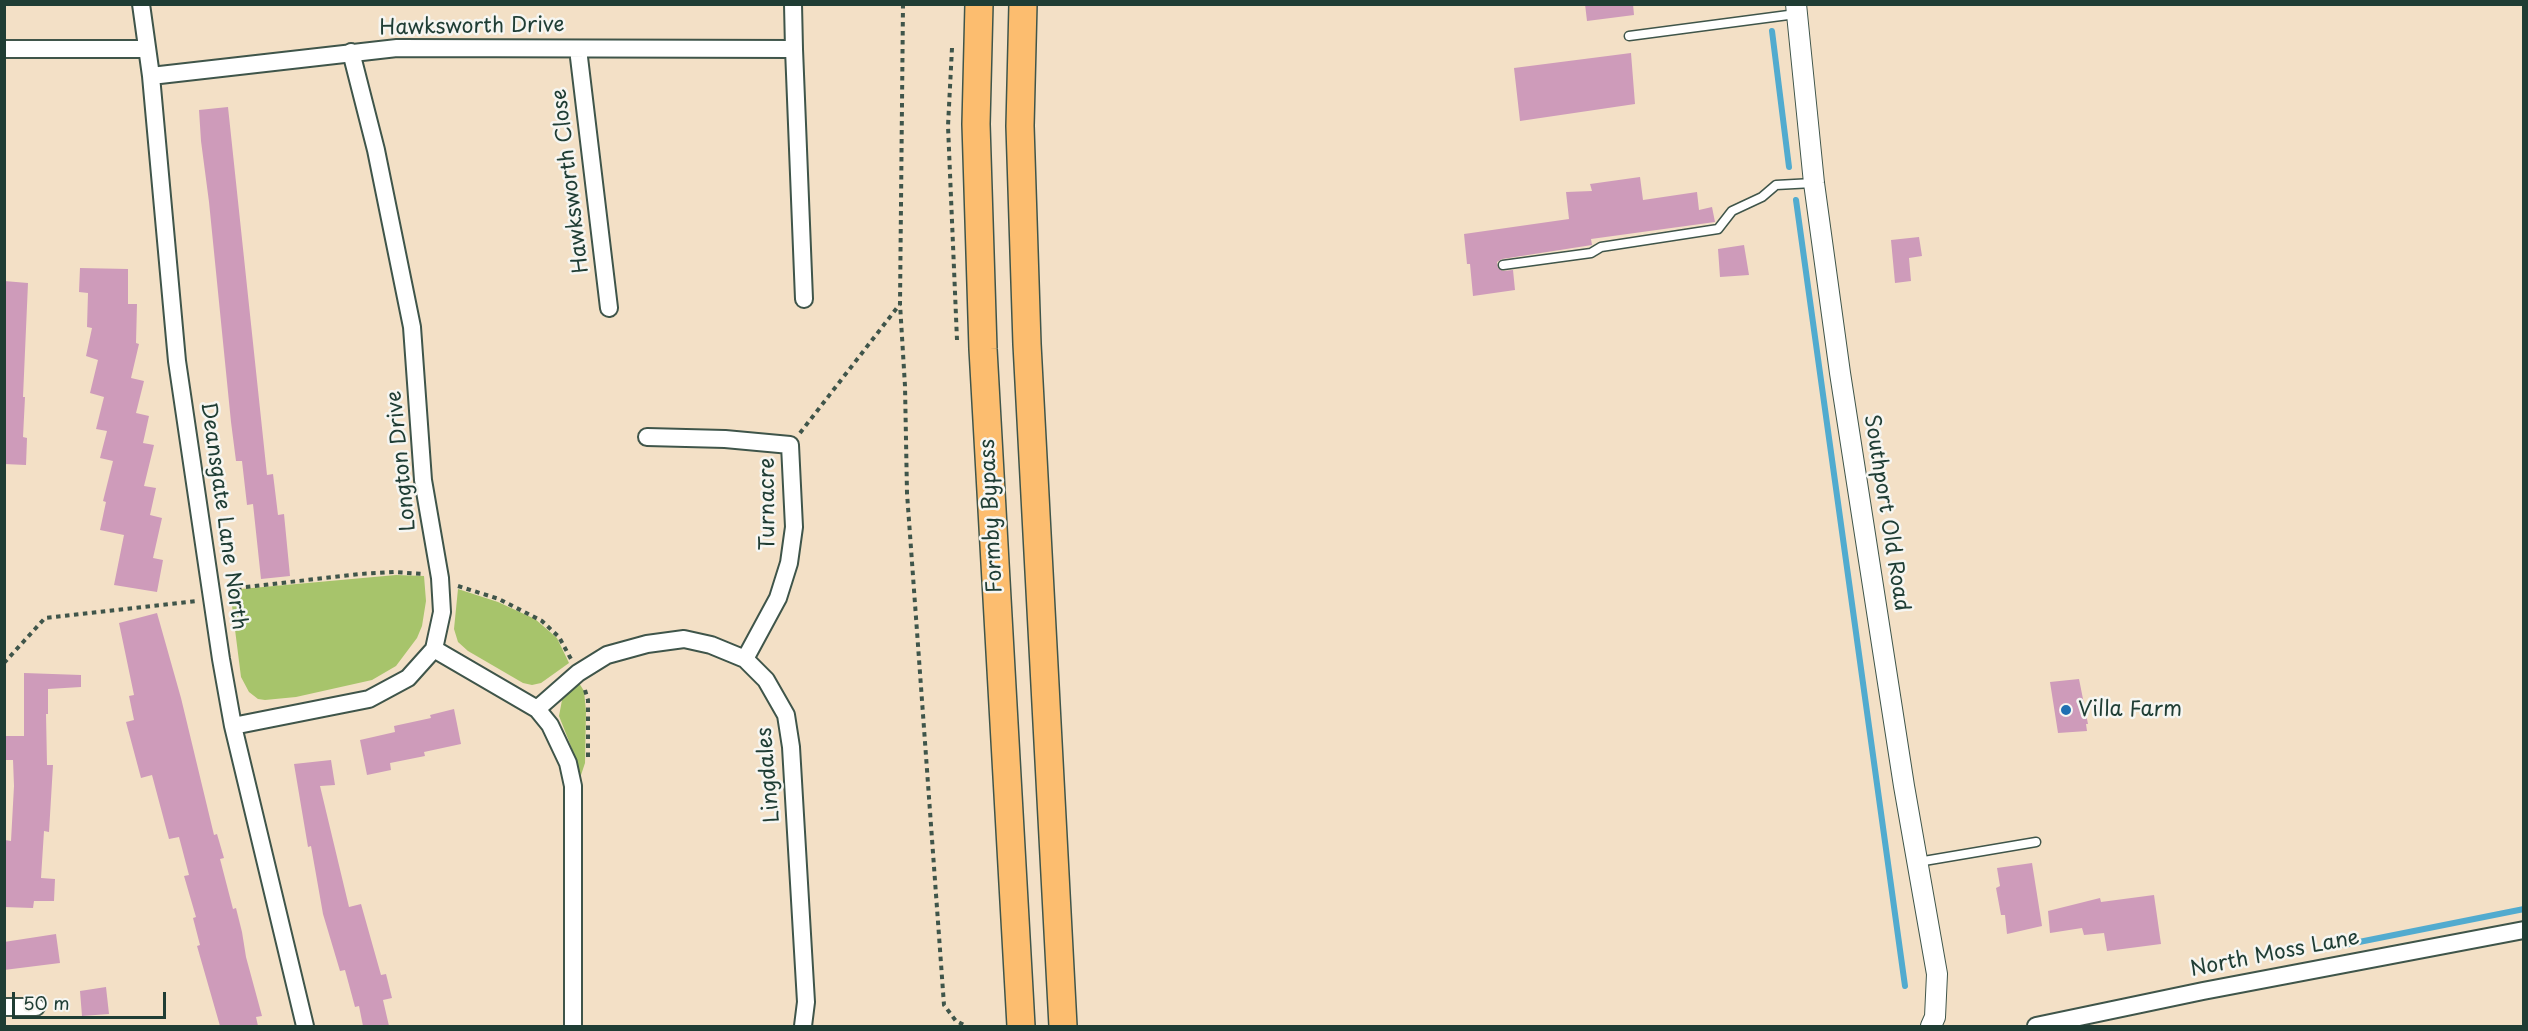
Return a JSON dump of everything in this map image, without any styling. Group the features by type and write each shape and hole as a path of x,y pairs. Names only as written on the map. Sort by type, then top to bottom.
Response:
{"highway":[{"name":"Formby Bypass","path":"979,4 976,124 982,349 1021,1026"},
{"name":"Formby Bypass","path":"1023,4 1020,126 1027,333 1063,1026"}],"street":[{"name":"Deansgate Lane North","path":"141,4 151,76 177,361 233,726 305,1026"},
{"path":"793,4 804,299"},
{"name":"Southport Old Road","path":"1796,9 1814,183 1844,396 1937,974 1935,1017 1931,1026"},
{"name":"Hawksworth Drive","path":"151,76 397,48 794,49"},
{"path":"4,49 146,49"},
{"name":"Hawksworth Close","path":"579,49 609,309"},
{"name":"Longton Drive","path":"233,726 369,699 408,678 434,649 442,612 440,578 423,480 411,327 378,160 351,52"},
{"name":"Turnacre","path":"647,437 725,439 790,445 794,527 789,563 778,598 745,659"},
{"name":"Lingdales","path":"537,710 578,673 607,655 647,644 684,639 711,645 745,659 757,669 777,697 786,715 790,731 806,1002 802,1026"},
{"path":"434,649 537,710 550,725 568,763 573,786 573,1026"},
{"name":"North Moss Lane","path":"2036,1026 2204,991 2523,930"},
{"path":"4,1007 36,1007"}],"lane":[{"path":"1629,36 1796,9"},
{"path":"1503,265 1591,253 1601,247 1718,229 1732,211 1762,197 1776,185 1814,183"},
{"path":"1918,862 2036,842"}],"path":[{"path":"903,4 900,304 905,386 907,494 944,1005 956,1021 966,1026"},
{"path":"790,445 900,304"},
{"path":"4,663 45,618 201,601 227,589 371,574 425,574 499,599 542,621 559,637 578,673 588,700 588,764"}],"green space":[{"path":"396,575 424,576 426,601 422,626 417,638 396,666 372,680 296,697 265,700 258,699 249,692 241,677 230,590"},
{"path":"458,589 498,602 535,619 557,638 569,663 541,683 532,685 523,683 468,651 458,642 454,629"},
{"path":"579,683 584,691 586,711 585,763 580,778 576,759 559,716 562,700"}],"building":[{"path":"1585,4 1633,4 1634,15 1587,21"},
{"path":"1631,53 1635,104 1520,121 1514,68"},
{"path":"228,107 267,475 273,474 278,515 284,514 290,576 261,579 253,504 247,505 242,461 236,461 201,141 199,110"},
{"path":"1640,177 1643,200 1697,192 1699,210 1712,207 1715,222 1591,239 1592,245 1502,259 1497,262 1498,268 1503,271 1513,270 1515,290 1473,296 1464,234 1569,219 1566,192 1592,191 1590,184"},
{"path":"1919,237 1922,256 1909,258 1911,281 1895,283 1891,240"},
{"path":"1744,245 1749,275 1720,277 1718,249"},
{"path":"80,268 128,269 128,304 137,304 136,343 139,344 131,378 144,381 136,413 149,416 143,443 154,445 144,486 156,488 150,515 162,518 153,558 163,560 157,592 114,585 124,535 100,530 106,502 103,501 113,461 100,458 107,431 96,429 104,397 90,393 98,360 86,356 92,328 87,327 88,293 79,292"},
{"path":"4,281 28,283 23,397 25,397 23,437 27,438 26,465 4,464"},
{"path":"157,613 181,698 214,835 217,834 224,858 220,859 233,909 236,908 262,1016 256,1017 258,1026 220,1026 197,946 200,945 193,918 196,917 184,876 189,875 179,837 169,839 152,775 141,778 126,722 134,720 129,696 134,695 119,623"},
{"path":"24,673 81,675 81,687 48,689 47,765 53,765 49,832 44,831 41,878 55,879 54,901 34,901 33,908 4,907 5,840 11,841 14,786 13,760 4,760 6,736 24,736"},
{"name":"Villa Farm","path":"2079,679 2088,724 2086,724 2087,731 2058,733 2050,682"},
{"path":"454,709 461,744 424,752 425,756 390,763 391,770 367,775 360,740 395,732 394,726 431,718 430,715"},
{"path":"331,760 335,785 320,786 349,907 361,904 381,975 386,974 392,998 383,1000 389,1026 363,1026 359,1006 355,1007 345,970 340,971 323,914 311,846 308,847 294,764"},
{"path":"2032,863 2042,926 2007,934 2005,915 2001,915 1996,888 2000,886 1997,868"},
{"path":"2154,895 2161,944 2107,951 2104,933 2084,935 2082,928 2050,933 2048,911 2100,898 2101,902"},
{"path":"56,934 60,963 4,970 4,942"},
{"path":"106,987 109,1014 82,1016 80,991"}],"waterway":[{"path":"1772,31 1789,167"},
{"path":"1796,200 1905,986"},
{"path":"2344,945 2524,909"}],"place":[{"name":"Villa Farm","path":"2066,710"}]}
